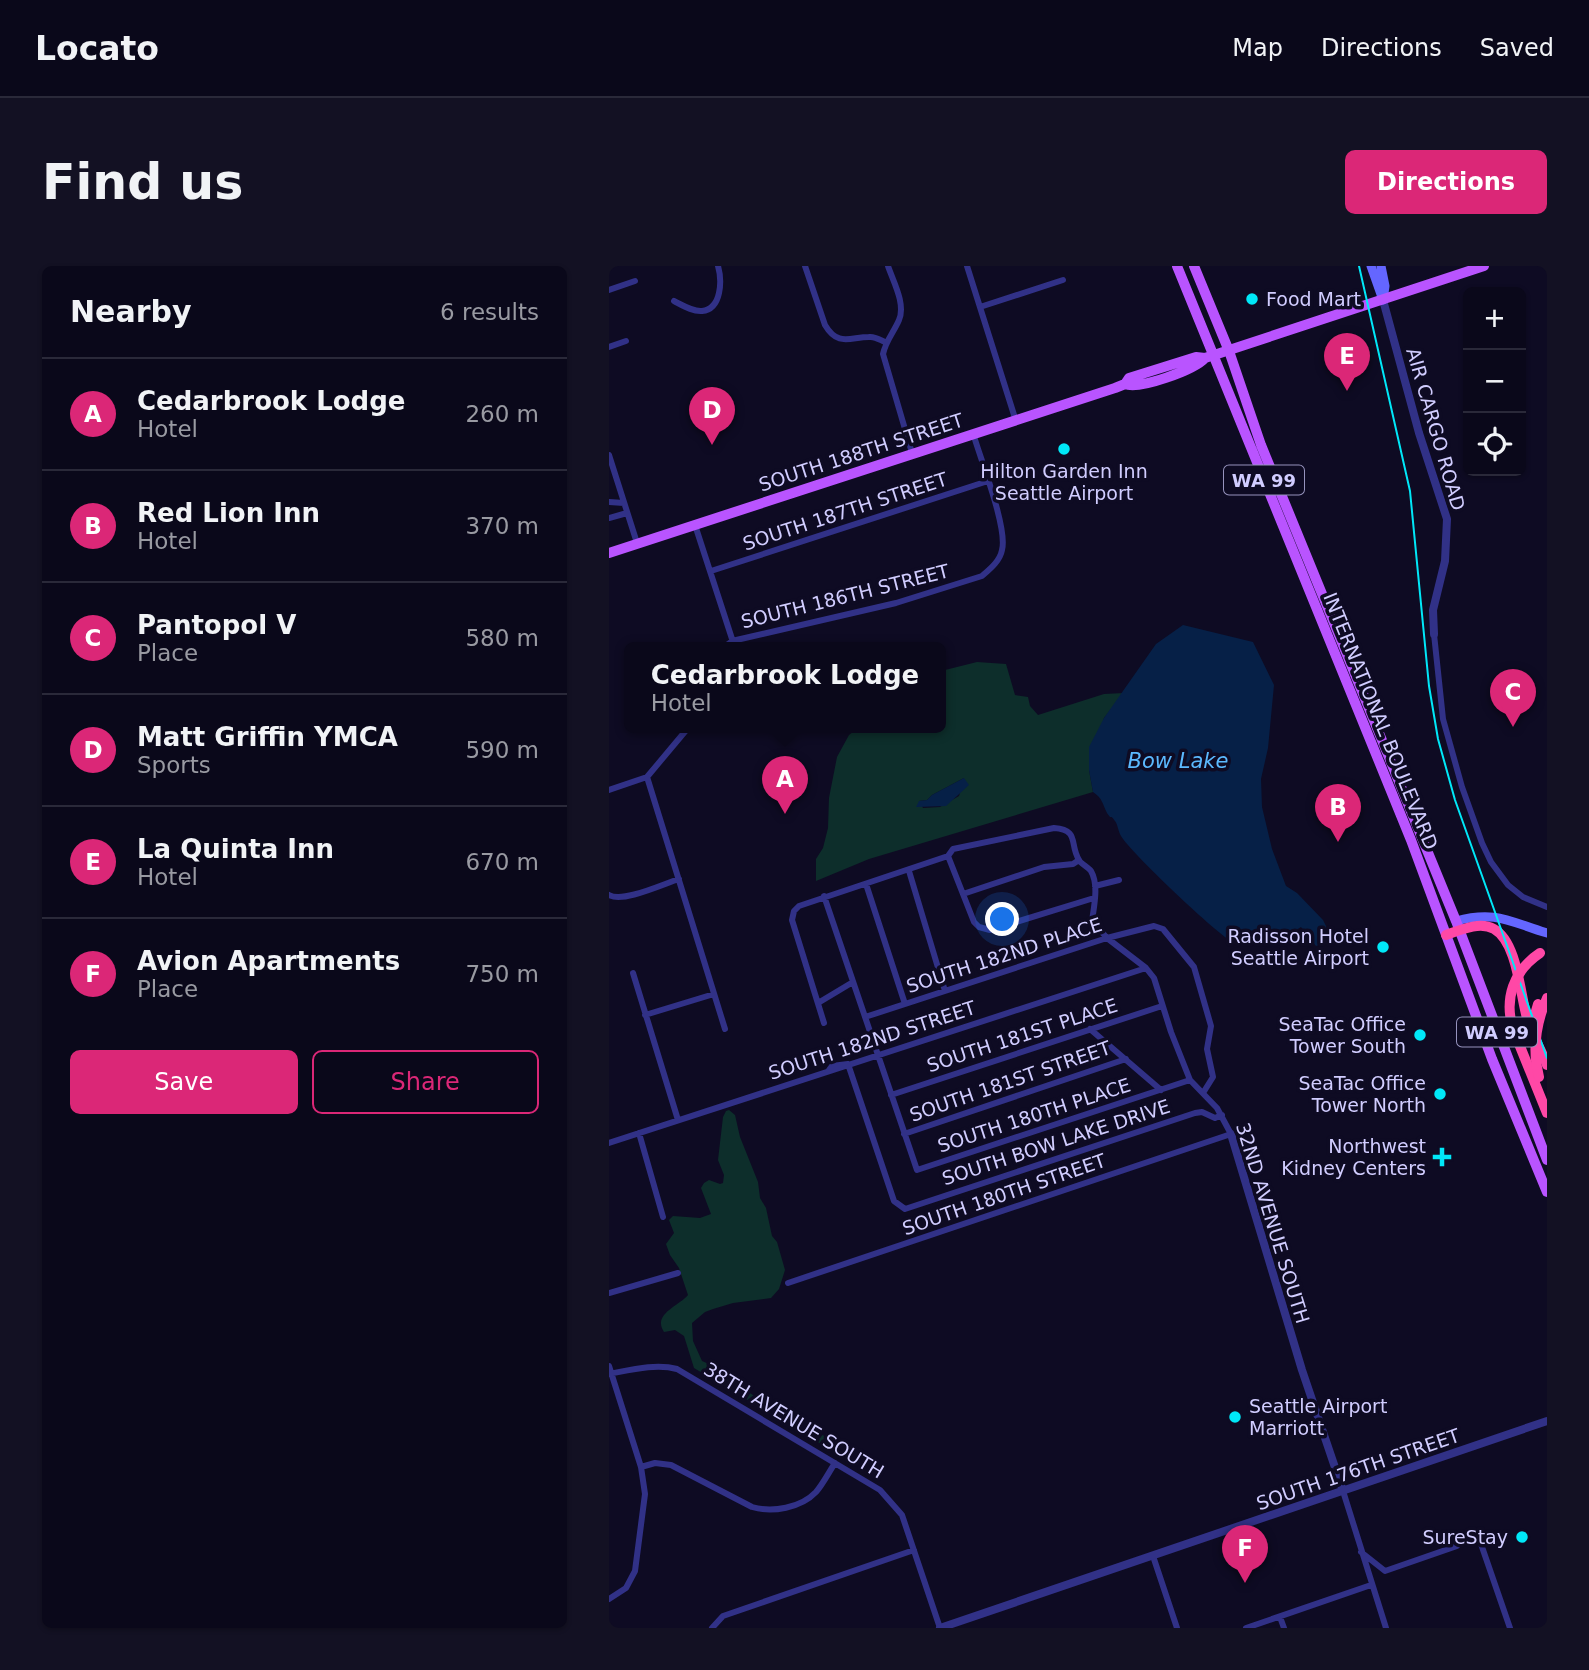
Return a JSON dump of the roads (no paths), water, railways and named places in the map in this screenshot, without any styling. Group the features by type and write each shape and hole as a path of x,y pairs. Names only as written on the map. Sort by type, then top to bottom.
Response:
{"highway":[{"path":"1444,930 1457,926 1485,926 1501,935 1511,953 1532,1032 1547,1065"},
{"path":"1543,952 1524,967 1514,982 1509,1001 1513,1029 1547,1113"},
{"path":"1532,1032 1532,1023 1542,1001"},
{"path":"1542,1001 1535,1056 1547,1100"}],"main road":[{"name":"INTERNATIONAL BOULEVARD","path":"1177,266 1209,357 1411,840 1492,1059 1547,1192"},
{"name":"INTERNATIONAL BOULEVARD","path":"1194,266 1229,351 1261,445 1457,926 1547,1160"},
{"path":"1371,266 1383,300"},
{"path":"1381,266 1385,286 1383,300"},
{"name":"SOUTH 188TH STREET","path":"609,553 1016,418 1125,384 1132,387 1161,378 1199,365 1209,357 1484,266"},
{"path":"1457,926 1484,915 1547,931"}],"street":[{"path":"674,301 702,311 710,308 716,301 721,280 718,266"},
{"path":"804,266 829,333 849,341 871,336 885,342"},
{"path":"888,266 901,311 900,319 885,342 883,354 912,453"},
{"path":"967,266 1016,418"},
{"path":"980,307 1063,280"},
{"path":"609,290 635,281"},
{"name":"AIR CARGO ROAD","path":"1383,300 1419,433 1447,519 1445,561 1433,610 1443,719 1462,787 1482,843 1496,869 1508,885 1523,897 1547,907"},
{"path":"609,346 626,341"},
{"path":"973,433 988,481"},
{"path":"609,455 637,543"},
{"name":"SOUTH 186TH STREET","path":"746,642 896,603 982,576 1003,550 1002,530 988,481"},
{"name":"SOUTH 187TH STREET","path":"711,571 988,481"},
{"path":"609,502 624,503"},
{"path":"609,518 627,513"},
{"path":"695,524 734,642"},
{"path":"609,790 647,777 684,733"},
{"path":"647,777 725,1029"},
{"path":"824,1023 792,920 794,911 799,906 909,871 948,856 953,849 1054,828 1063,829 1073,836 1079,860 1090,870 1095,886 1119,880"},
{"path":"948,856 974,922 979,927 991,930 1094,898"},
{"path":"963,894 1044,867 1073,864 1079,860"},
{"path":"909,871 945,991"},
{"path":"611,897 623,898 679,879"},
{"path":"866,884 905,1004"},
{"name":"32ND AVENUE SOUTH","path":"1095,886 1092,921 1107,939 1146,968 1154,978 1190,1080 1222,1115 1231,1134 1302,1370 1386,1628"},
{"path":"824,897 904,1134"},
{"name":"SOUTH 182ND PLACE","path":"865,1017 1154,926 1163,929 1194,967 1208,1014 1211,1026 1207,1049 1213,1077 1203,1093"},
{"name":"SOUTH 182ND STREET","path":"609,1143 829,1070 832,1066 878,1055 1146,968"},
{"path":"633,973 678,1120"},
{"path":"818,1003 853,982"},
{"path":"645,1015 714,994"},
{"name":"SOUTH 181ST PLACE","path":"891,1095 1162,1006"},
{"name":"SOUTH 180TH PLACE","path":"1090,1029 1161,1090"},
{"name":"SOUTH 181ST STREET","path":"904,1134 1126,1059"},
{"name":"SOUTH BOW LAKE DRIVE","path":"848,1064 894,1201 900,1207 910,1207 1195,1113 1202,1112 1215,1118 1222,1115"},
{"name":"SOUTH 180TH PLACE","path":"904,1134 917,1170 1190,1080"},
{"path":"639,1133 663,1217"},
{"name":"SOUTH 180TH STREET","path":"788,1283 1231,1134"},
{"path":"609,1293 678,1273"},
{"path":"609,1366 641,1467 645,1494 635,1571 626,1588 609,1599"},
{"name":"38TH AVENUE SOUTH","path":"610,1374 668,1366 677,1369 880,1490 902,1515 940,1628"},
{"name":"SOUTH 176TH STREET","path":"940,1628 1547,1421"},
{"path":"641,1467 655,1463 671,1465 752,1507 775,1510 804,1500 815,1493 835,1463"},
{"path":"1481,1544 1510,1628"},
{"path":"1361,1552 1385,1571 1457,1546"},
{"path":"712,1627 723,1616 914,1550"},
{"path":"1153,1556 1177,1628"},
{"path":"1246,1628 1371,1585"},
{"path":"1280,1617 1284,1628"}],"water":[{"name":"Bow Lake","path":"1183,625 1253,642 1274,685 1268,748 1261,779 1262,807 1272,849 1286,886 1297,893 1323,920 1329,932 1329,941 1316,946 1301,927 1258,943 1234,943 1194,910 1140,858 1121,836 1101,799 1093,792 1089,747 1104,718 1156,644"},
{"path":"964,778 969,785 946,806 916,807 919,801 927,800"}],"tram line":[{"path":"1359,266 1410,491 1429,686 1438,739 1455,800 1547,1058"}],"place":[{"name":"Food Mart","path":"1252,299"},
{"name":"La Quinta Inn","path":"1347,391"},
{"name":"Matt Griffin YMCA","path":"712,445"},
{"name":"Hilton Garden Inn Seattle Airport","path":"1064,449"},
{"name":"Pantopol V","path":"1513,727"},
{"name":"Cedarbrook Lodge","path":"785,814"},
{"name":"Red Lion Inn","path":"1338,842"},
{"name":"Radisson Hotel Seattle Airport","path":"1383,947"},
{"name":"SeaTac Office Tower South","path":"1420,1035"},
{"name":"SeaTac Office Tower North","path":"1440,1094"},
{"name":"Northwest Kidney Centers","path":"1442,1157"},
{"name":"Seattle Airport Marriott","path":"1235,1417"},
{"name":"SureStay","path":"1522,1537"},
{"name":"Avion Apartments","path":"1245,1583"}]}
